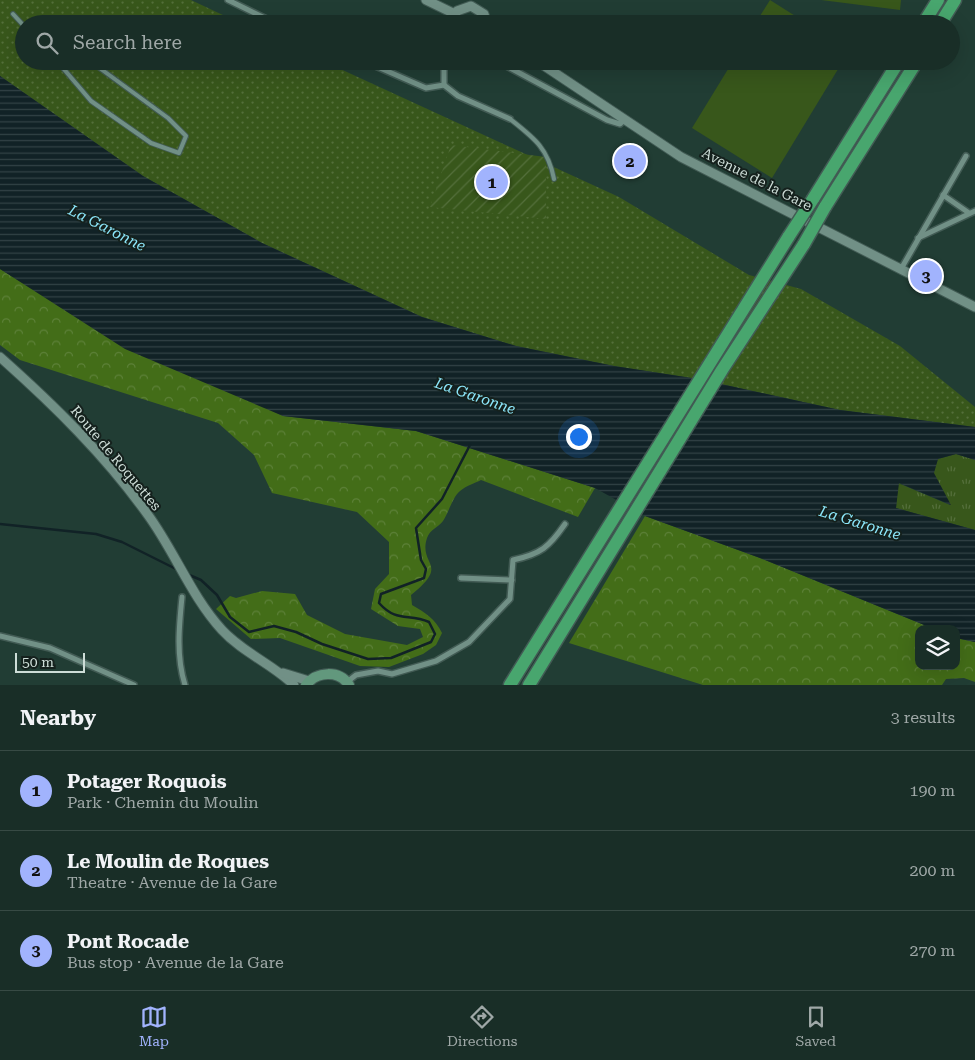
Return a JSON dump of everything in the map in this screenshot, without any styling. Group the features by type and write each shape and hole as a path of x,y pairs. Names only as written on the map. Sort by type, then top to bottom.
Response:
{"highway":[{"path":"929,15 938,0"},
{"path":"946,15 955,0"},
{"path":"510,685 708,364 894,70"},
{"path":"530,685 722,370 804,244 911,70"}],"main road":[{"path":"308,683 324,674 333,674 348,683"}],"street":[{"path":"228,0 259,15"},
{"path":"426,0 447,15"},
{"path":"456,15 463,3 480,10 484,15"},
{"path":"385,70 426,88 444,85 458,96 510,119"},
{"path":"444,70 444,85"},
{"path":"513,70 606,120 620,124 624,120"},
{"name":"Avenue de la Gare","path":"550,70 681,156 975,307"},
{"path":"901,269 966,156"},
{"path":"943,195 972,212"},
{"path":"918,238 972,212"},
{"name":"Route de Roquettes","path":"0,357 82,434 148,515 210,616 224,632 280,672 294,685"},
{"path":"348,683 356,675 378,671 392,674 436,661 469,642 510,599 513,560 530,557 549,546 565,524"},
{"path":"461,578 512,580"},
{"path":"182,596 178,638 180,668 185,685"},
{"path":"0,636 50,648 134,685"},
{"name":"Route de Roquettes","path":"280,672 308,683"}],"lane":[{"path":"65,70 91,101 151,143 179,154 186,136 168,118 102,70"},
{"path":"510,119 533,137 546,152 554,179"}],"green space":[{"path":"0,0 191,0 223,15 15,15 15,70 343,70 619,197 749,275 801,289 900,346 975,407 975,427 840,410 698,379 614,366 516,346 422,317 262,243 143,176 0,76"},
{"path":"770,0 794,15 761,15"},
{"path":"821,0 901,0 900,10"},
{"path":"727,70 838,70 772,178 692,128"},
{"path":"451,145 546,157 546,219 430,207"},
{"path":"0,269 31,288 283,416 416,431 595,488 578,517 481,480 460,491 443,521 428,535 425,547 431,570 429,577 423,585 411,595 412,605 430,617 442,633 436,645 423,654 389,667 360,666 280,638 251,639 216,609 230,596 236,598 262,591 295,594 307,615 345,634 407,645 423,637 420,629 398,626 371,609 375,589 389,574 389,542 357,512 272,493 254,455 218,423 20,360 0,345"},
{"path":"956,454 975,460 975,530 896,508 898,483 950,505 933,473 938,459"},
{"path":"645,516 760,558 924,625 915,625 915,670 960,670 960,639 975,642 975,682 964,678 946,679 942,685 703,685 569,643"}],"water":[{"name":"La Garonne","path":"0,76 143,176 262,243 422,317 516,346 614,366 698,379 840,410 975,427 975,460 956,454 938,459 934,473 951,505 899,483 896,508 975,530 975,642 960,639 960,625 924,625 760,558 645,516 595,488 416,431 283,416 125,349 0,269"}],"waterway":[{"path":"187,574 201,580 217,595 230,617 249,632 274,626 296,632 322,644 368,659 391,658 431,642 435,634 429,622 391,613 379,603 381,594 424,578 426,569 421,560 416,528 442,499 470,445"},
{"path":"0,524 96,534 122,542 178,570"}],"place":[{"name":"Le Moulin de Roques","path":"630,161"},
{"name":"Potager Roquois","path":"492,182"},
{"name":"Pont Rocade","path":"926,276"}]}
